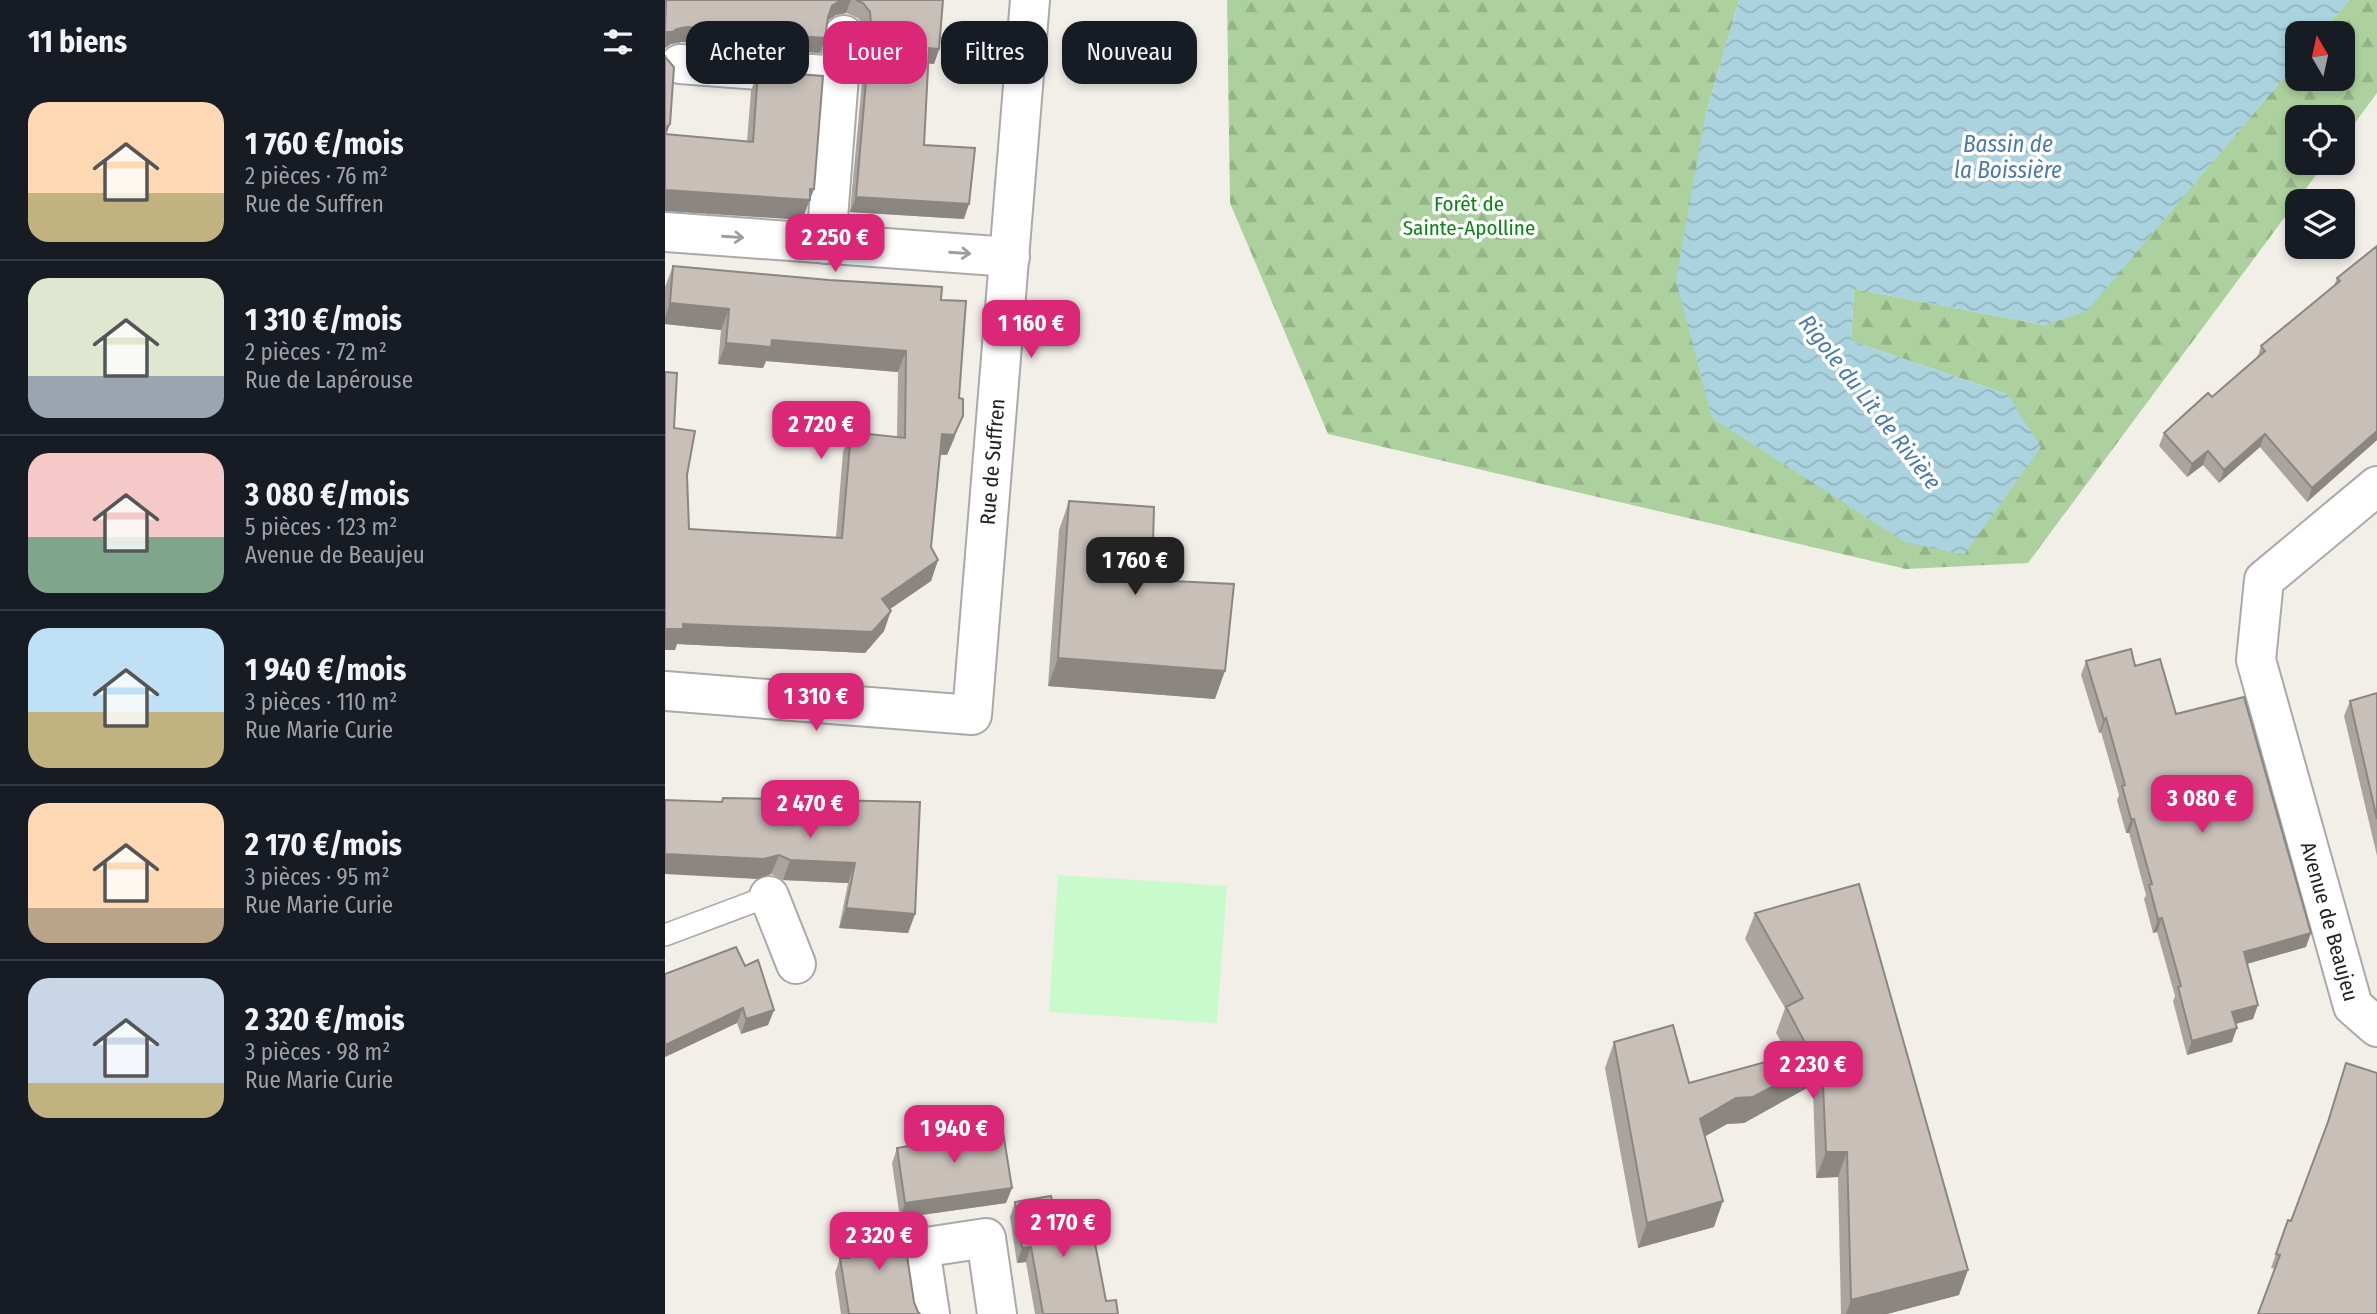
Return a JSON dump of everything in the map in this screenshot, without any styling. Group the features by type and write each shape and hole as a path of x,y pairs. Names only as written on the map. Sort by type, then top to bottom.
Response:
{"street":[{"name":"Rue de Suffren","path":"665,691 972,715 1030,0"},
{"path":"680,64 823,75"},
{"path":"825,244 838,84"},
{"path":"665,232 1010,257"},
{"name":"Avenue de Beaujeu","path":"2377,486 2265,580 2256,660 2353,1006 2377,1027"},
{"path":"769,896 796,964"},
{"path":"930,1314 921,1248 986,1238 997,1314"}],"lane":[{"path":"665,935 769,896"}],"green space":[{"name":"Forêt de Sainte-Apolline","path":"1227,0 1739,0 1705,117 1712,418 2007,394 1851,341 1854,289 2044,325 2086,311 2285,76 2285,91 2355,91 2355,21 2331,21 2349,0 2377,0 2377,93 2355,123 2355,105 2285,105 2285,175 2316,175 2306,189 2285,189 2285,217 2028,563 1906,569 1328,434 1230,203"},
{"path":"1058,875 1227,886 1217,1023 1049,1012"}],"water":[{"name":"Bassin de la Boissière","path":"1739,0 2349,0 2331,21 2285,21 2285,76 2087,311 2045,325 1854,289 1851,341 2007,394 2041,447 1964,555 1905,542 1712,418 1676,280 1705,117"}],"building":[{"path":"666,0 841,0 832,6 827,21 823,21 823,38 809,37 809,21 686,21 686,27 665,32"},
{"path":"856,0 943,0 939,49 929,48 924,145 975,148 969,204 856,197 866,84 927,84 927,21 871,21 870,12 863,3"},
{"path":"665,55 674,67 670,124 665,128"},
{"path":"809,75 823,76 814,189 810,189 810,200 665,190 665,134 753,142 757,84 809,84"},
{"path":"2377,246 2377,431 2312,488 2265,434 2224,470 2208,451 2192,464 2164,433 2208,393 2212,397 2265,351 2261,346 2340,281 2337,278"},
{"path":"673,266 942,287 941,300 966,301 959,398 963,399 963,416 954,435 942,434 931,547 938,560 882,599 891,611 872,632 683,624 683,629 665,629 665,372 677,373 674,428 695,431 687,475 689,529 842,538 851,432 905,438 906,351 772,340 771,347 726,343 729,309 670,303"},
{"path":"1069,501 1154,507 1152,580 1234,584 1225,671 1058,658"},
{"path":"2131,649 2135,666 2160,659 2176,714 2244,697 2311,933 2244,952 2258,1005 2232,1012 2237,1028 2192,1041 2178,987 2181,986 2162,918 2158,919 2149,885 2152,884 2122,786 2125,785 2086,661"},
{"path":"2377,693 2377,819 2350,701"},
{"path":"723,798 920,802 915,914 846,908 855,863 790,860 779,855 764,859 665,854 665,800 722,802"},
{"path":"1859,884 1968,1270 1851,1300 1847,1152 1826,1152 1822,1064 1819,1066 1817,1063 1753,1097 1736,1098 1700,1119 1723,1201 1647,1223 1614,1042 1673,1025 1689,1083 1809,1050 1786,1007 1803,998 1755,913"},
{"path":"736,947 745,966 758,960 774,1010 746,1019 743,1008 665,1045 665,974"},
{"path":"2346,1063 2377,1073 2377,1314 2258,1314 2280,1255 2276,1254 2328,1122"},
{"path":"986,1127 987,1135 1003,1132 1012,1188 905,1203 897,1148 915,1145 913,1137"},
{"path":"1051,1196 1054,1210 1080,1206 1083,1223 1091,1222 1106,1301 1116,1300 1118,1314 1043,1314 1031,1247 1022,1248 1015,1202"},
{"path":"910,1218 905,1226 904,1236 914,1302 920,1314 849,1314 840,1258 849,1258 847,1241 874,1237 872,1223"}],"water label":[{"name":"Rigole du Lit de Rivière","path":"1870,402"}]}
